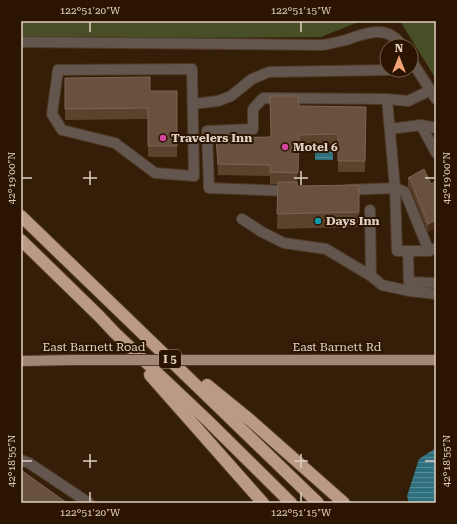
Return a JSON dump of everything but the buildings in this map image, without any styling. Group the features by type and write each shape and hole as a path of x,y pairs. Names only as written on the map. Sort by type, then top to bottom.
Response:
{"highway":[{"name":"I 5","path":"21,216 318,503"},
{"name":"I 5","path":"21,240 291,503"},
{"path":"115,333 169,398 263,503"},
{"path":"143,333 250,420 344,503"}],"main road":[{"name":"East Barnett Road","path":"21,360 239,360"},
{"name":"East Barnett Rd","path":"239,360 436,360"}],"street":[{"path":"21,42 322,45 336,43 372,32 388,33 395,38"},
{"path":"192,69 193,104 194,176 155,173 115,142 62,130 52,114 58,70 192,69"},
{"path":"193,104 218,101 231,96 252,79 269,72 379,70"},
{"path":"299,191 209,188 207,131 254,129 253,109 263,98 387,99 408,101 433,95 419,73"},
{"path":"339,190 395,188 405,192 433,250 397,251 395,188 387,99"},
{"path":"390,129 421,125 436,128"},
{"path":"421,125 436,153"},
{"path":"370,210 370,276"},
{"path":"242,219 262,232 284,243 326,248 382,285 409,286 436,283"},
{"path":"408,251 409,286"},
{"path":"409,286 436,294"},
{"path":"21,460 29,463 89,503"}],"green space":[{"path":"21,21 361,21 321,37 21,39"},
{"path":"400,21 436,21 436,79 419,52 419,38 411,38"}],"water":[{"path":"315,150 333,150 333,160 315,160"},
{"path":"436,448 436,503 409,503 407,496 419,459"}],"place":[{"name":"Travelers Inn","path":"163,138"},
{"name":"Motel 6","path":"285,147"},
{"name":"Days Inn","path":"318,221"}]}
